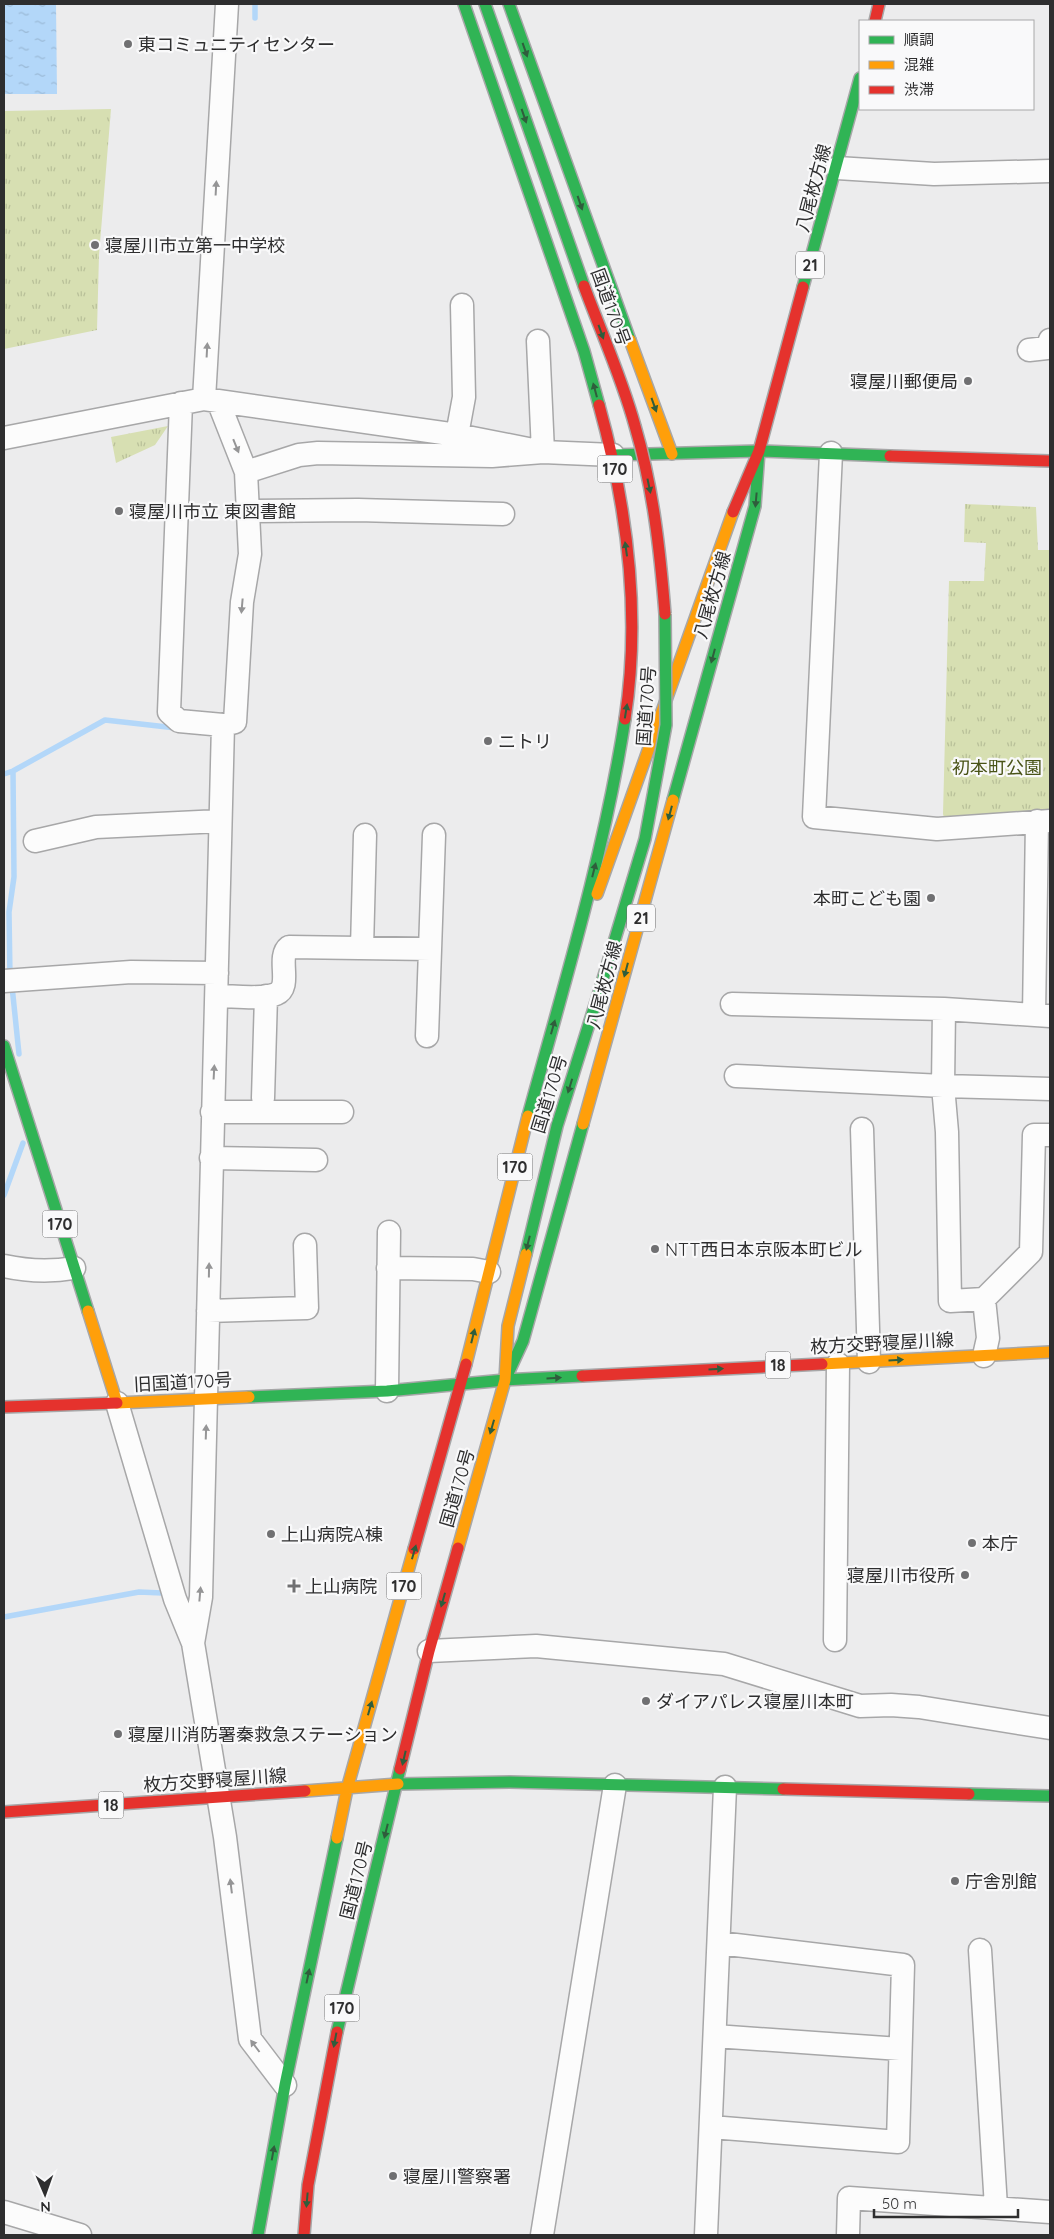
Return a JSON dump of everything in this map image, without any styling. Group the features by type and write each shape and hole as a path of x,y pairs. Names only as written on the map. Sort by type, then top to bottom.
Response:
{"main road":[{"name":"国道170号","path":"258,2235 285,2085 347,1789 461,1384 522,1136 574,951 616,779 630,688 632,588 613,455 584,351 464,4"},
{"name":"国道170号","path":"304,2235 308,2186 339,2022 429,1651 505,1380 508,1326 557,1126 645,838 666,725 666,634 661,562 651,492 635,425 485,4"},
{"path":"509,4 595,247 672,454"},
{"path":"875,20 880,4"},
{"name":"八尾枚方線","path":"574,951 619,839 734,508 759,451 859,82"},
{"path":"613,455 759,451 948,459 1050,461"},
{"name":"八尾枚方線","path":"505,1380 523,1341 755,506 759,451"},
{"name":"旧国道170号","path":"4,1046 117,1403 387,1391 505,1380"},
{"name":"枚方交野寝屋川線","path":"505,1380 1050,1352"},
{"path":"4,1407 117,1403"},
{"name":"枚方交野寝屋川線","path":"4,1812 398,1784 510,1782 1050,1796"}],"street":[{"path":"181,404 169,712 179,721 222,725 235,722 242,602 250,554 246,472 211,400 226,4"},
{"path":"837,168 934,174 1050,171"},
{"path":"457,435 464,397 462,306"},
{"path":"1029,350 1047,348 1050,340"},
{"path":"538,342 544,452"},
{"path":"4,438 211,400 457,435 544,452"},
{"path":"246,472 299,455 318,453 492,456 544,452 613,455"},
{"path":"732,1004 944,1009 1042,1015 1043,821 938,829 814,817 832,453"},
{"path":"248,511 358,510 503,514"},
{"path":"193,1643 200,1597 207,1398 222,725"},
{"path":"35,841 96,827 220,821"},
{"path":"362,948 365,835"},
{"path":"427,1036 434,835"},
{"path":"217,996 266,996 281,991 287,948 430,949"},
{"path":"4,981 131,972 217,973"},
{"path":"263,1098 266,996"},
{"path":"944,1009 943,1086 948,1132 950,1301 984,1299 1031,1252 1034,1135 1050,1135"},
{"path":"736,1076 1050,1089"},
{"path":"212,1112 342,1112"},
{"path":"862,1129 869,1362"},
{"path":"211,1158 316,1160"},
{"path":"387,1391 389,1232"},
{"path":"208,1311 307,1308 305,1245"},
{"path":"4,1266 20,1270 55,1271 74,1268"},
{"path":"388,1268 473,1269 488,1272"},
{"path":"984,1299 988,1338 984,1356"},
{"path":"835,1640 838,1364"},
{"path":"117,1403 175,1599 193,1643 225,1837 250,2039 285,2085"},
{"path":"429,1651 536,1646 724,1664 860,1706 891,1705 918,1708 1050,1728"},
{"path":"542,2235 615,1785"},
{"path":"706,2235 725,1787"},
{"path":"711,2127 898,2142 903,1965 719,1943"},
{"path":"980,1950 996,2207"},
{"path":"714,2036 900,2049"},
{"path":"848,2235 849,2198 1050,2212"},
{"path":"4,2212 80,2235"}],"green space":[{"path":"111,109 99,255 97,330 4,349 4,111"},
{"path":"168,426 155,445 116,463 111,437"},
{"name":"初本町公園","path":"965,504 1036,507 1038,550 1050,550 1050,819 945,822 943,814 949,581 984,581 986,543 964,542"}],"water":[{"path":"4,4 56,4 57,94 4,94"}],"waterway":[{"path":"255,4 255,18"},
{"path":"4,774 13,771 105,720 176,728"},
{"path":"10,977 9,912 14,877 13,771"},
{"path":"12,986 19,1054"},
{"path":"4,1195 23,1143"},
{"path":"4,1617 139,1592 162,1593"}],"traffic: fast":[{"path":"464,4 584,351 599,405"},
{"path":"485,4 584,286"},
{"path":"509,4 630,340"},
{"path":"803,287 859,82"},
{"path":"613,455 759,451 890,456"},
{"path":"673,800 755,506 759,451"},
{"path":"600,989 645,839 666,725 665,614"},
{"path":"528,1116 595,869 625,719"},
{"path":"526,1254 557,1126 600,989"},
{"path":"4,1046 88,1311"},
{"path":"582,1376 505,1380 523,1341 583,1124"},
{"path":"249,1397 387,1391 505,1380"},
{"path":"337,2032 400,1769"},
{"path":"398,1784 510,1782 783,1789"},
{"path":"969,1794 1050,1796"},
{"path":"258,2235 285,2085 337,1838"}],"traffic: slow":[{"path":"630,340 672,454"},
{"path":"597,894 733,512"},
{"path":"583,1124 673,800"},
{"path":"466,1364 528,1116"},
{"path":"458,1548 505,1380 508,1326 526,1254"},
{"path":"88,1311 117,1403 249,1397"},
{"path":"822,1364 1050,1352"},
{"path":"337,1838 347,1789 414,1549"},
{"path":"305,1791 398,1784"}],"traffic: jam":[{"path":"875,20 879,4"},
{"path":"584,286 624,390 647,472 661,566 665,614"},
{"path":"733,512 759,451 803,287"},
{"path":"599,405 617,482 624,521 628,561 632,640 630,680 625,719"},
{"path":"890,456 1050,461"},
{"path":"414,1549 466,1364"},
{"path":"582,1376 822,1364"},
{"path":"4,1407 117,1403"},
{"path":"400,1769 429,1651 458,1548"},
{"path":"783,1789 969,1794"},
{"path":"4,1812 305,1791"},
{"path":"304,2235 308,2185 337,2032"}],"place":[{"name":"東コミュニティセンター","path":"128,44"},
{"name":"寝屋川市立第一中学校","path":"95,245"},
{"name":"寝屋川郵便局","path":"968,381"},
{"name":"寝屋川市立 東図書館","path":"119,511"},
{"name":"ニトリ","path":"488,741"},
{"name":"本町こども園","path":"931,898"},
{"name":"NTT西日本京阪本町ビル","path":"655,1249"},
{"name":"上山病院A棟","path":"271,1534"},
{"name":"本庁","path":"972,1543"},
{"name":"寝屋川市役所","path":"965,1575"},
{"name":"上山病院","path":"294,1586"},
{"name":"ダイアパレス寝屋川本町","path":"646,1701"},
{"name":"寝屋川消防署秦救急ステーション","path":"118,1734"},
{"name":"庁舎別館","path":"955,1881"},
{"name":"寝屋川警察署","path":"393,2176"}]}
